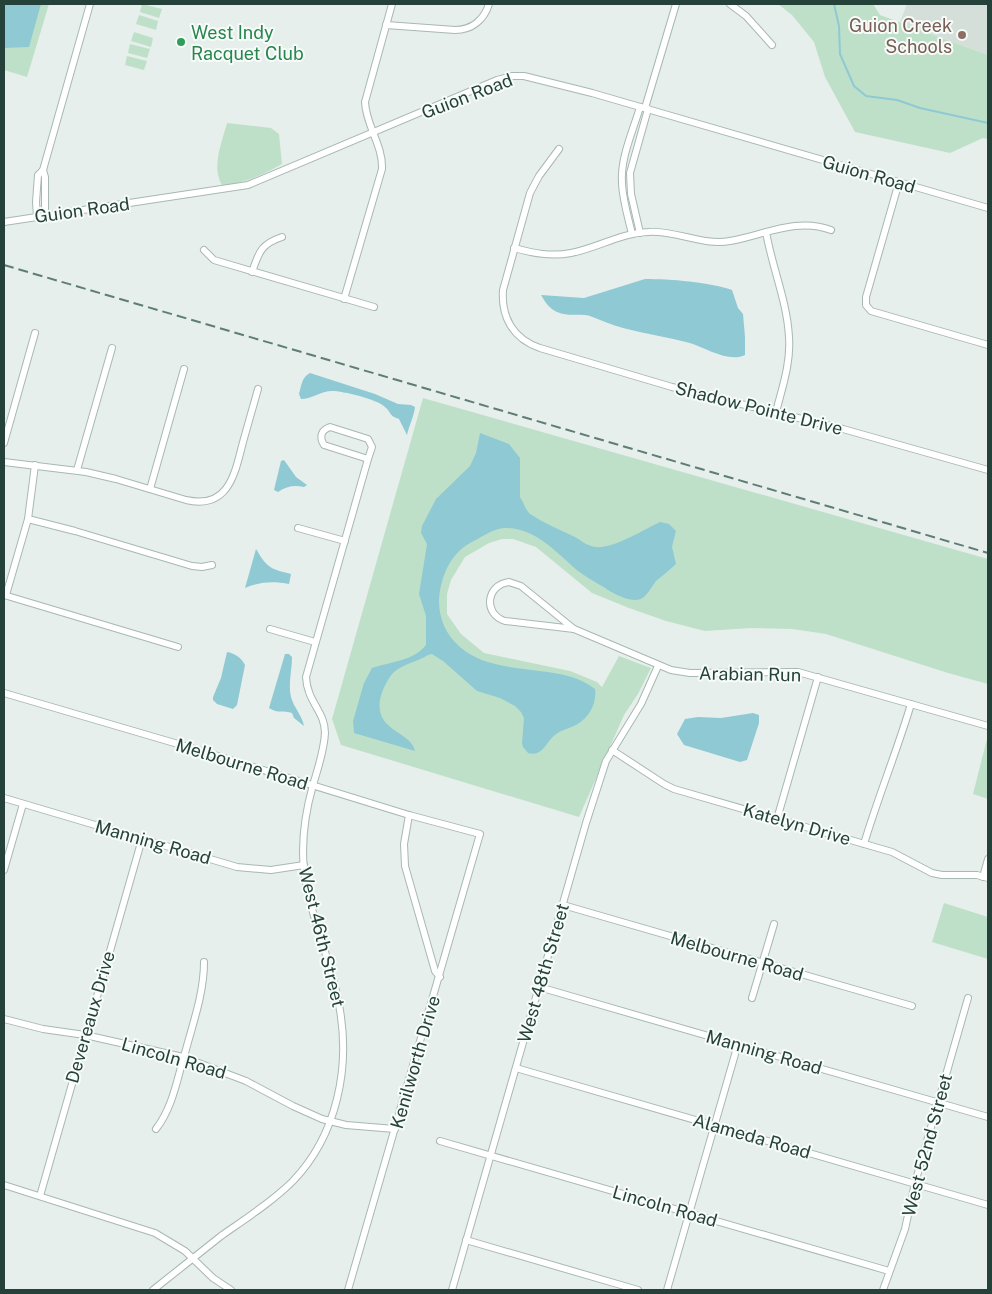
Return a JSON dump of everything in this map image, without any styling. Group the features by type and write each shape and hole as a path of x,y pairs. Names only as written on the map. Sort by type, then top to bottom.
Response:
{"street":[{"path":"37,216 38,175 43,170 90,4"},
{"path":"344,299 382,169 382,158 366,114 365,102 392,4"},
{"path":"386,26 463,30 482,19 489,4"},
{"path":"632,234 623,197 623,166 644,108 676,4"},
{"path":"730,4 746,16 772,45"},
{"name":"Guion Road","path":"4,222 240,187 266,179 497,80 512,76 528,77 644,108 988,208"},
{"path":"640,232 631,194 630,178 631,165 644,108"},
{"path":"559,149 532,189 514,248 539,254 566,254 640,232 667,232 700,240 719,242 802,225 831,230"},
{"path":"43,170 46,177 45,215"},
{"path":"899,182 866,297 866,305 871,311 988,345"},
{"path":"766,232 786,312 789,336 788,364 776,412"},
{"path":"252,272 259,250 272,240 282,237"},
{"name":"Shadow Pointe Drive","path":"514,248 503,290 502,303 504,314 512,328 520,338 530,344 677,388 845,429 988,470"},
{"path":"204,250 214,260 374,308"},
{"path":"4,443 35,333"},
{"path":"77,470 112,348"},
{"path":"150,489 184,369"},
{"path":"4,462 77,470 110,477 192,502 201,502 214,498 226,489 232,480 258,389"},
{"name":"West 46th Street","path":"153,1290 292,1181 316,1152 336,1104 342,1073 340,1005 310,898 304,865 305,820 323,748 325,731 321,715 311,699 306,686 307,672 315,642 372,447 368,439 333,428 327,428 322,432 321,438 326,446 368,459"},
{"path":"35,465 28,519 5,595 178,647"},
{"path":"28,519 192,566 204,567 212,565"},
{"path":"298,528 345,541"},
{"name":"Arabian Run","path":"574,629 501,619 494,614 490,607 491,594 502,583 516,583 574,629 658,666 685,672 786,671 818,677 988,726"},
{"path":"270,629 315,642"},
{"name":"West 48th Street","path":"452,1290 587,820 606,761 641,704 658,666"},
{"path":"777,818 818,677"},
{"name":"Melbourne Road","path":"4,693 480,834"},
{"path":"864,844 877,801 898,746 910,704"},
{"name":"Katelyn Drive","path":"612,750 672,788 897,854 932,873 986,878"},
{"name":"Manning Road","path":"4,798 247,869 271,870 304,865"},
{"path":"4,870 23,804"},
{"path":"409,814 404,844 405,866 435,971 440,977"},
{"name":"Kenilworth Drive","path":"348,1290 480,834"},
{"name":"Devereaux Drive","path":"40,1196 142,839"},
{"path":"986,878 988,859"},
{"name":"Melbourne Road","path":"563,905 912,1006"},
{"path":"752,998 774,924"},
{"path":"156,1128 170,1104 184,1057 200,999 204,962"},
{"name":"Manning Road","path":"539,986 988,1117"},
{"name":"West 52nd Street","path":"883,1290 905,1229 915,1183 968,998"},
{"name":"Lincoln Road","path":"4,1020 43,1029 85,1035 184,1057 225,1071 254,1084 298,1109 330,1121 346,1125 395,1129"},
{"path":"666,1290 738,1044"},
{"name":"Alameda Road","path":"516,1068 988,1205"},
{"name":"Lincoln Road","path":"440,1141 889,1271"},
{"path":"4,1185 150,1231 174,1243 193,1257 213,1278 231,1290"},
{"path":"466,1240 638,1290"}],"shaded area":[{"name":"Guion Creek Schools","path":"907,4 988,4 988,55 900,22"}],"green space":[{"path":"4,4 49,4 27,77 4,70"},
{"path":"142,4 162,9 159,18 140,12"},
{"path":"778,4 873,4 880,15 988,55 988,139 983,138 950,153 855,132 825,77 814,42 792,15"},
{"path":"139,15 158,21 156,30 136,24"},
{"path":"134,32 153,38 151,47 131,41"},
{"path":"130,44 150,49 147,58 128,53"},
{"path":"127,56 147,61 144,70 125,65"},
{"path":"227,123 271,128 279,134 282,164 253,178 238,183 222,185 217,170 217,162"},
{"path":"423,398 988,559 988,684 826,634 792,629 751,628 705,631 666,621 592,593 536,547 513,539 502,539 489,543 465,557 451,580 447,594 447,614 461,634 484,653 570,671 597,682 602,687 619,656 651,668 638,694 624,715 579,817 341,745 332,719"},
{"path":"988,735 988,799 973,794"},
{"path":"944,903 988,917 988,959 932,942"}],"water":[{"path":"4,4 41,4 29,47 4,48"},
{"path":"645,279 689,282 732,290 738,308 743,314 745,355 739,357 725,356 690,343 623,328 590,316 561,313 549,307 541,295 584,298"},
{"path":"310,373 375,394 398,404 415,407 407,435 399,419 381,404 368,398 332,391 301,399 299,394 302,382"},
{"path":"480,433 509,444 520,458 520,497 530,514 596,547 620,542 660,522 669,524 676,531 672,547 676,564 656,581 644,597 630,600 617,595 586,577 536,536 515,529 504,528 487,534 457,553 444,575 441,584 439,608 447,632 460,647 475,657 510,667 565,675 581,680 595,689 594,704 589,713 579,723 555,735 537,753 528,753 522,743 524,718 521,712 515,706 500,698 477,691 443,661 432,654 405,665 393,673 385,685 380,700 380,711 383,719 412,744 415,751 354,733 353,721 364,683 372,668 408,658 426,645 426,616 419,594 427,544 421,533 422,526 436,499 470,466 476,453"},
{"path":"284,460 296,477 307,485 304,487 291,486 278,492 274,490 281,461"},
{"path":"256,549 270,567 291,574 289,584 266,583 245,588"},
{"path":"227,652 238,656 245,665 237,705 233,709 217,704 213,700 221,678"},
{"path":"285,654 289,654 292,657 290,692 304,726 294,718 292,713 275,711 269,708"},
{"path":"753,713 759,715 759,723 747,760 740,762 684,745 677,734 685,719 698,717 721,718"}],"waterway":[{"path":"834,4 839,26 840,54 854,86 866,96 897,100 920,108 988,123"}],"railway":[{"path":"4,265 988,553"}],"place":[{"name":"Guion Creek Schools","path":"962,35"},
{"name":"West Indy Racquet Club","path":"181,42"}]}
